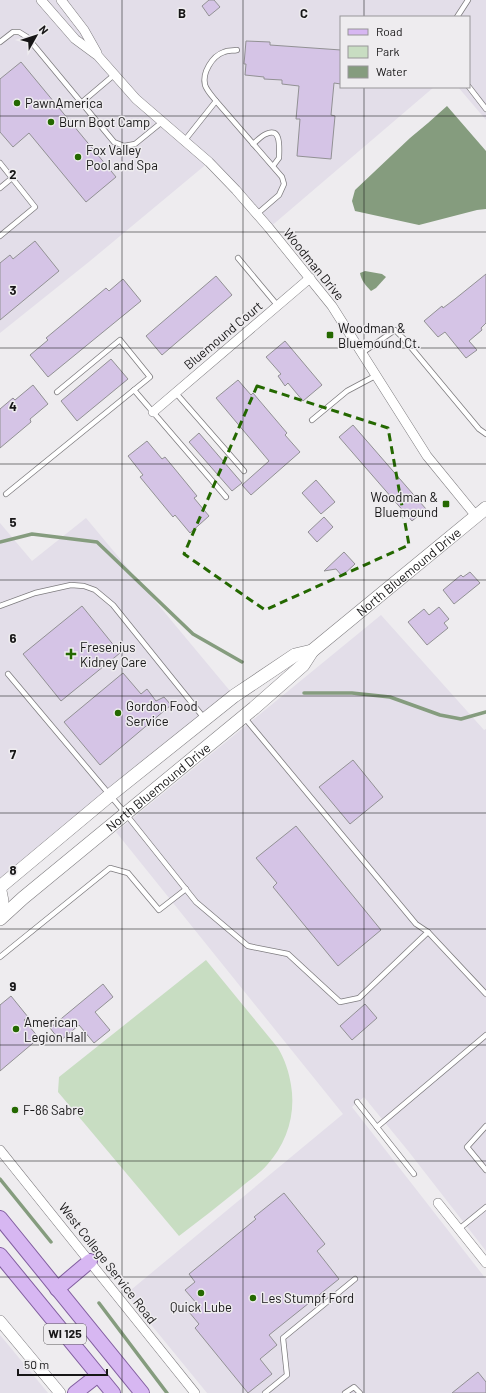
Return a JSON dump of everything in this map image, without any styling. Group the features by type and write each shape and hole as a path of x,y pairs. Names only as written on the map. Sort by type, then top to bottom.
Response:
{"main road":[{"name":"North Bluemound Drive","path":"0,919 125,813 244,716 303,665 312,651 481,512"},
{"name":"North Bluemound Drive","path":"0,888 109,796 234,696 295,655 312,651"},
{"path":"0,891 2,901 0,906"},
{"name":"WI 125","path":"0,1218 142,1393"},
{"name":"WI 125","path":"0,1255 113,1393"},
{"path":"57,1288 90,1261"},
{"path":"75,1393 98,1375"}],"street":[{"name":"Woodman Drive","path":"40,0 75,39 98,56"},
{"name":"Woodman Drive","path":"61,0 84,30 98,56 114,75 136,99 214,167 257,214 310,278 332,306 427,456 481,512"},
{"name":"Bluemound Court","path":"153,412 310,278"},
{"name":"West College Service Road","path":"0,1150 195,1393"},
{"path":"438,1203 486,1263"},
{"path":"0,1321 60,1393"}],"lane":[{"path":"458,16 468,0"},
{"path":"0,42 13,32 19,32 27,37 114,142 124,146 136,144 162,122"},
{"path":"237,50 224,52 215,58 208,68 205,78 206,87 216,101 282,177 284,184 279,195 257,214"},
{"path":"81,103 114,75"},
{"path":"470,88 486,108"},
{"path":"184,140 216,101"},
{"path":"253,144 266,134 271,132 276,134 279,140 279,158 272,166"},
{"path":"0,163 35,207 0,236"},
{"path":"0,188 12,178"},
{"path":"238,258 278,306"},
{"path":"362,353 395,330 479,429 486,434"},
{"path":"6,494 150,377 120,340 57,392"},
{"path":"312,420 347,391 377,375"},
{"path":"134,390 226,497"},
{"path":"175,392 244,471"},
{"path":"0,606 35,592 71,585 77,585 95,590 113,605 205,719"},
{"path":"8,674 109,796 125,813 196,902 248,946 288,954 340,1002 359,998 428,932"},
{"path":"244,716 406,913 416,924 428,932 486,994"},
{"path":"0,958 110,868 128,873 159,910 186,889"},
{"path":"377,1126 486,1035"},
{"path":"357,1102 414,1174"},
{"path":"486,1126 467,1147 486,1170"},
{"path":"459,1229 486,1208"},
{"path":"265,1393 287,1375 283,1338 355,1279"},
{"path":"345,1393 354,1387 360,1393"}],"highlighted area":[{"path":"257,386 388,428 409,545 265,610 184,554"}],"shaded area":[{"path":"0,0 486,0 486,120 459,88 470,88 470,16 340,16 340,88 433,88 269,228 209,162 90,261 0,333"},
{"path":"86,518 230,691 128,772 0,878 0,523 32,561"},
{"path":"381,615 484,730 486,729 486,1251 364,1097 352,1107 486,1279 486,1393 207,1393 126,1294 343,1114 116,832"},
{"path":"0,1335 48,1393 0,1393"}],"green space":[{"path":"206,960 278,1048 285,1062 289,1075 292,1107 291,1117 285,1138 267,1165 179,1236 58,1092 59,1077"}],"water":[{"path":"447,106 486,151 486,209 419,225 355,211 352,201 355,190 410,138"},
{"path":"365,271 382,274 386,277 376,288 371,291 364,283 360,273"}],"building":[{"path":"209,0 214,0 220,7 209,16 202,6"},
{"path":"246,41 270,42 270,45 340,50 340,84 334,83 331,115 335,116 331,159 297,156 300,119 296,119 299,86 282,84 282,80 264,79 264,77 245,75 246,64 244,64"},
{"path":"21,62 116,177 86,202 29,133 13,147 0,132 0,79"},
{"path":"35,241 59,271 0,320 0,263 10,255 13,259"},
{"path":"486,274 486,323 481,328 482,330 469,341 477,350 466,358 445,332 438,337 424,321"},
{"path":"216,276 232,295 162,355 146,336"},
{"path":"123,279 141,301 48,377 30,355 48,340 46,338 106,288 109,291"},
{"path":"285,341 322,385 303,401 288,383 285,386 278,376 281,374 266,357"},
{"path":"111,359 128,379 77,421 61,401"},
{"path":"238,380 251,395 253,393 287,433 285,435 300,452 251,495 242,485 269,461 216,398"},
{"path":"33,385 48,404 30,419 31,422 0,448 0,409 13,398 15,400"},
{"path":"353,425 426,509 412,521 339,437"},
{"path":"199,433 242,483 232,491 189,442"},
{"path":"147,441 162,459 165,457 197,496 194,498 209,516 190,533 175,515 173,517 140,477 143,475 128,456"},
{"path":"316,480 335,502 321,514 302,493"},
{"path":"324,517 333,527 317,542 308,532"},
{"path":"344,552 355,564 342,576 336,569 324,571"},
{"path":"470,572 480,583 454,604 443,590 461,575 463,577"},
{"name":"Fresenius Kidney Care","path":"82,606 120,653 61,701 23,654"},
{"path":"439,607 449,619 444,623 448,628 427,645 408,622 424,609 429,615"},
{"name":"Gordon Food Service","path":"123,673 141,694 147,689 156,701 164,697 171,705 100,765 64,722"},
{"path":"353,760 383,797 350,824 319,787"},
{"path":"296,826 381,930 338,966 273,887 277,883 256,858"},
{"path":"103,984 113,997 95,1012 110,1030 94,1043 79,1025 60,1041 50,1028"},
{"name":"American Legion Hall","path":"11,996 28,1017 24,1020 39,1038 0,1071 0,1005"},
{"path":"365,1004 377,1018 352,1040 340,1026"},
{"name":"Les Stumpf Ford","path":"284,1193 325,1244 317,1251 339,1279 269,1335 277,1345 260,1359 272,1374 248,1393 195,1328 199,1324 189,1312 198,1305 185,1290 195,1282 189,1274 256,1219 254,1217"},
{"path":"478,1372 486,1382 486,1393 452,1393"}],"waterway":[{"path":"0,542 32,534 97,542 193,634 242,662"},
{"path":"304,693 352,693 390,697 440,715 461,719 486,712"},
{"path":"0,1179 51,1242"},
{"path":"99,1303 167,1393"}],"place":[{"name":"PawnAmerica","path":"17,103"},
{"name":"Burn Boot Camp","path":"51,122"},
{"name":"Fox Valley Pool and Spa","path":"78,157"},
{"name":"Woodman & Bluemound Ct.","path":"330,335"},
{"name":"Woodman & Bluemound","path":"446,504"},
{"name":"Fresenius Kidney Care","path":"71,654"},
{"name":"Gordon Food Service","path":"118,713"},
{"name":"American Legion Hall","path":"16,1029"},
{"name":"F-86 Sabre","path":"15,1110"},
{"name":"Quick Lube","path":"201,1293"},
{"name":"Les Stumpf Ford","path":"253,1298"}]}
